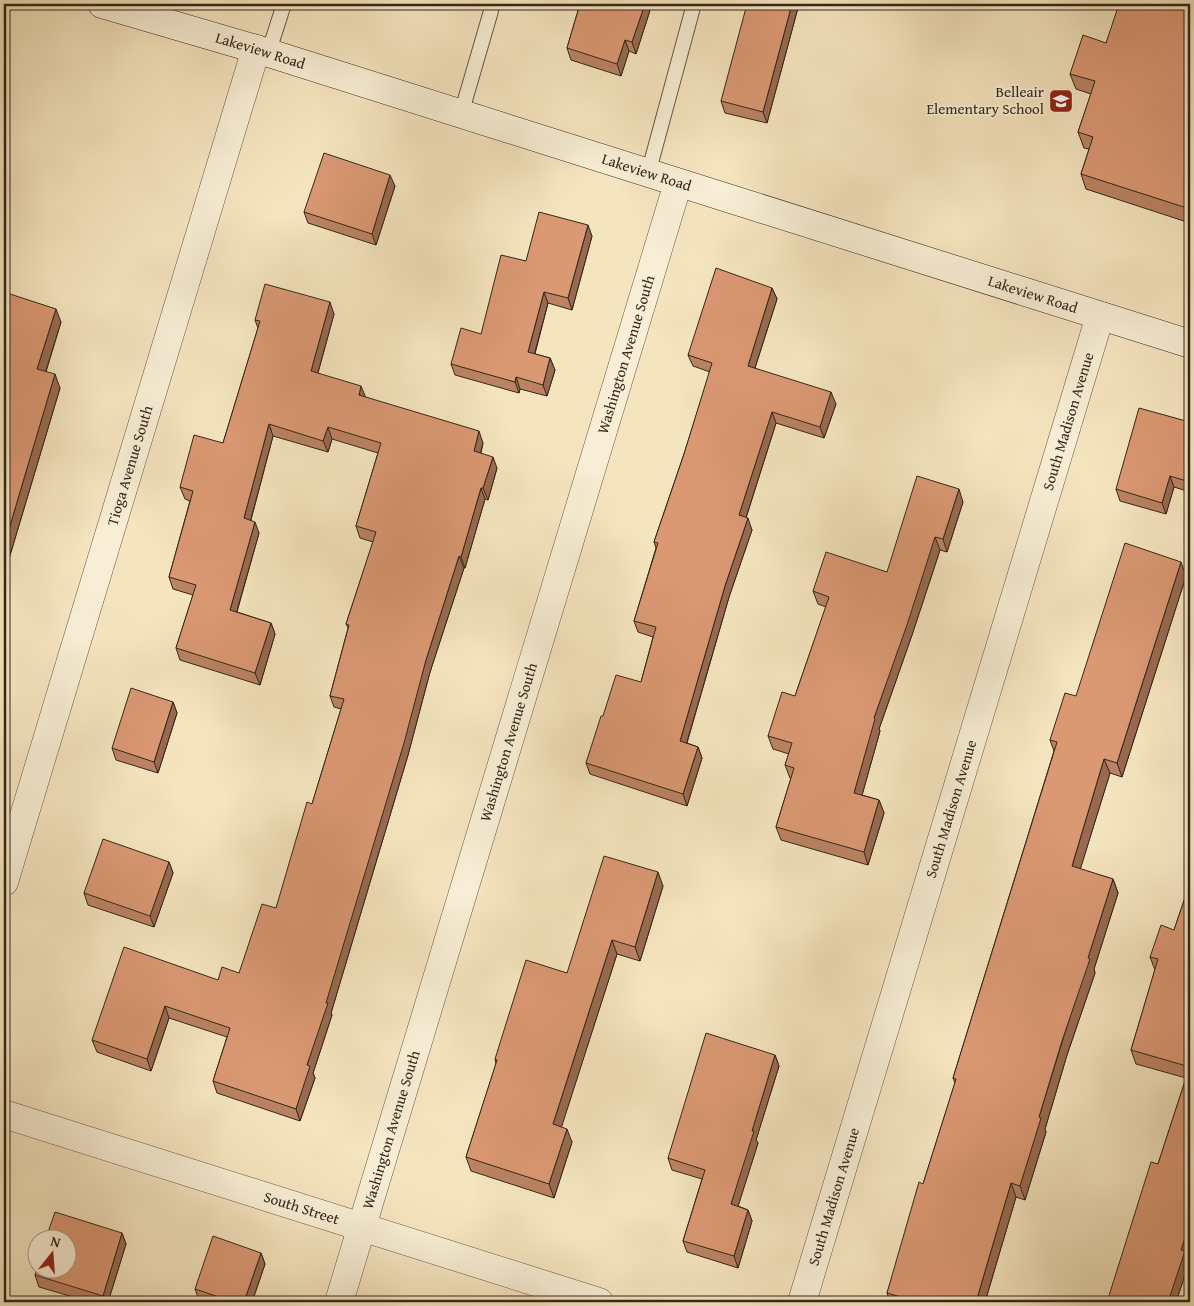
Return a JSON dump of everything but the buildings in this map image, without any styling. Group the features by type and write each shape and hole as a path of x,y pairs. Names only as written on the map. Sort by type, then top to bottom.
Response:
{"street":[{"name":"Lakeview Road","path":"102,4 461,114 1190,344"},
{"name":"Tioga Avenue South","path":"4,882 262,52"},
{"name":"Washington Avenue South","path":"339,1302 678,183"},
{"name":"South Madison Avenue","path":"802,1302 1100,316"},
{"name":"South Street","path":"4,1114 599,1302"}],"lane":[{"path":"262,52 284,4"},
{"path":"648,174 694,4"},
{"path":"461,114 491,11"}],"place":[{"name":"Belleair Elementary School","path":"1061,101"}]}
